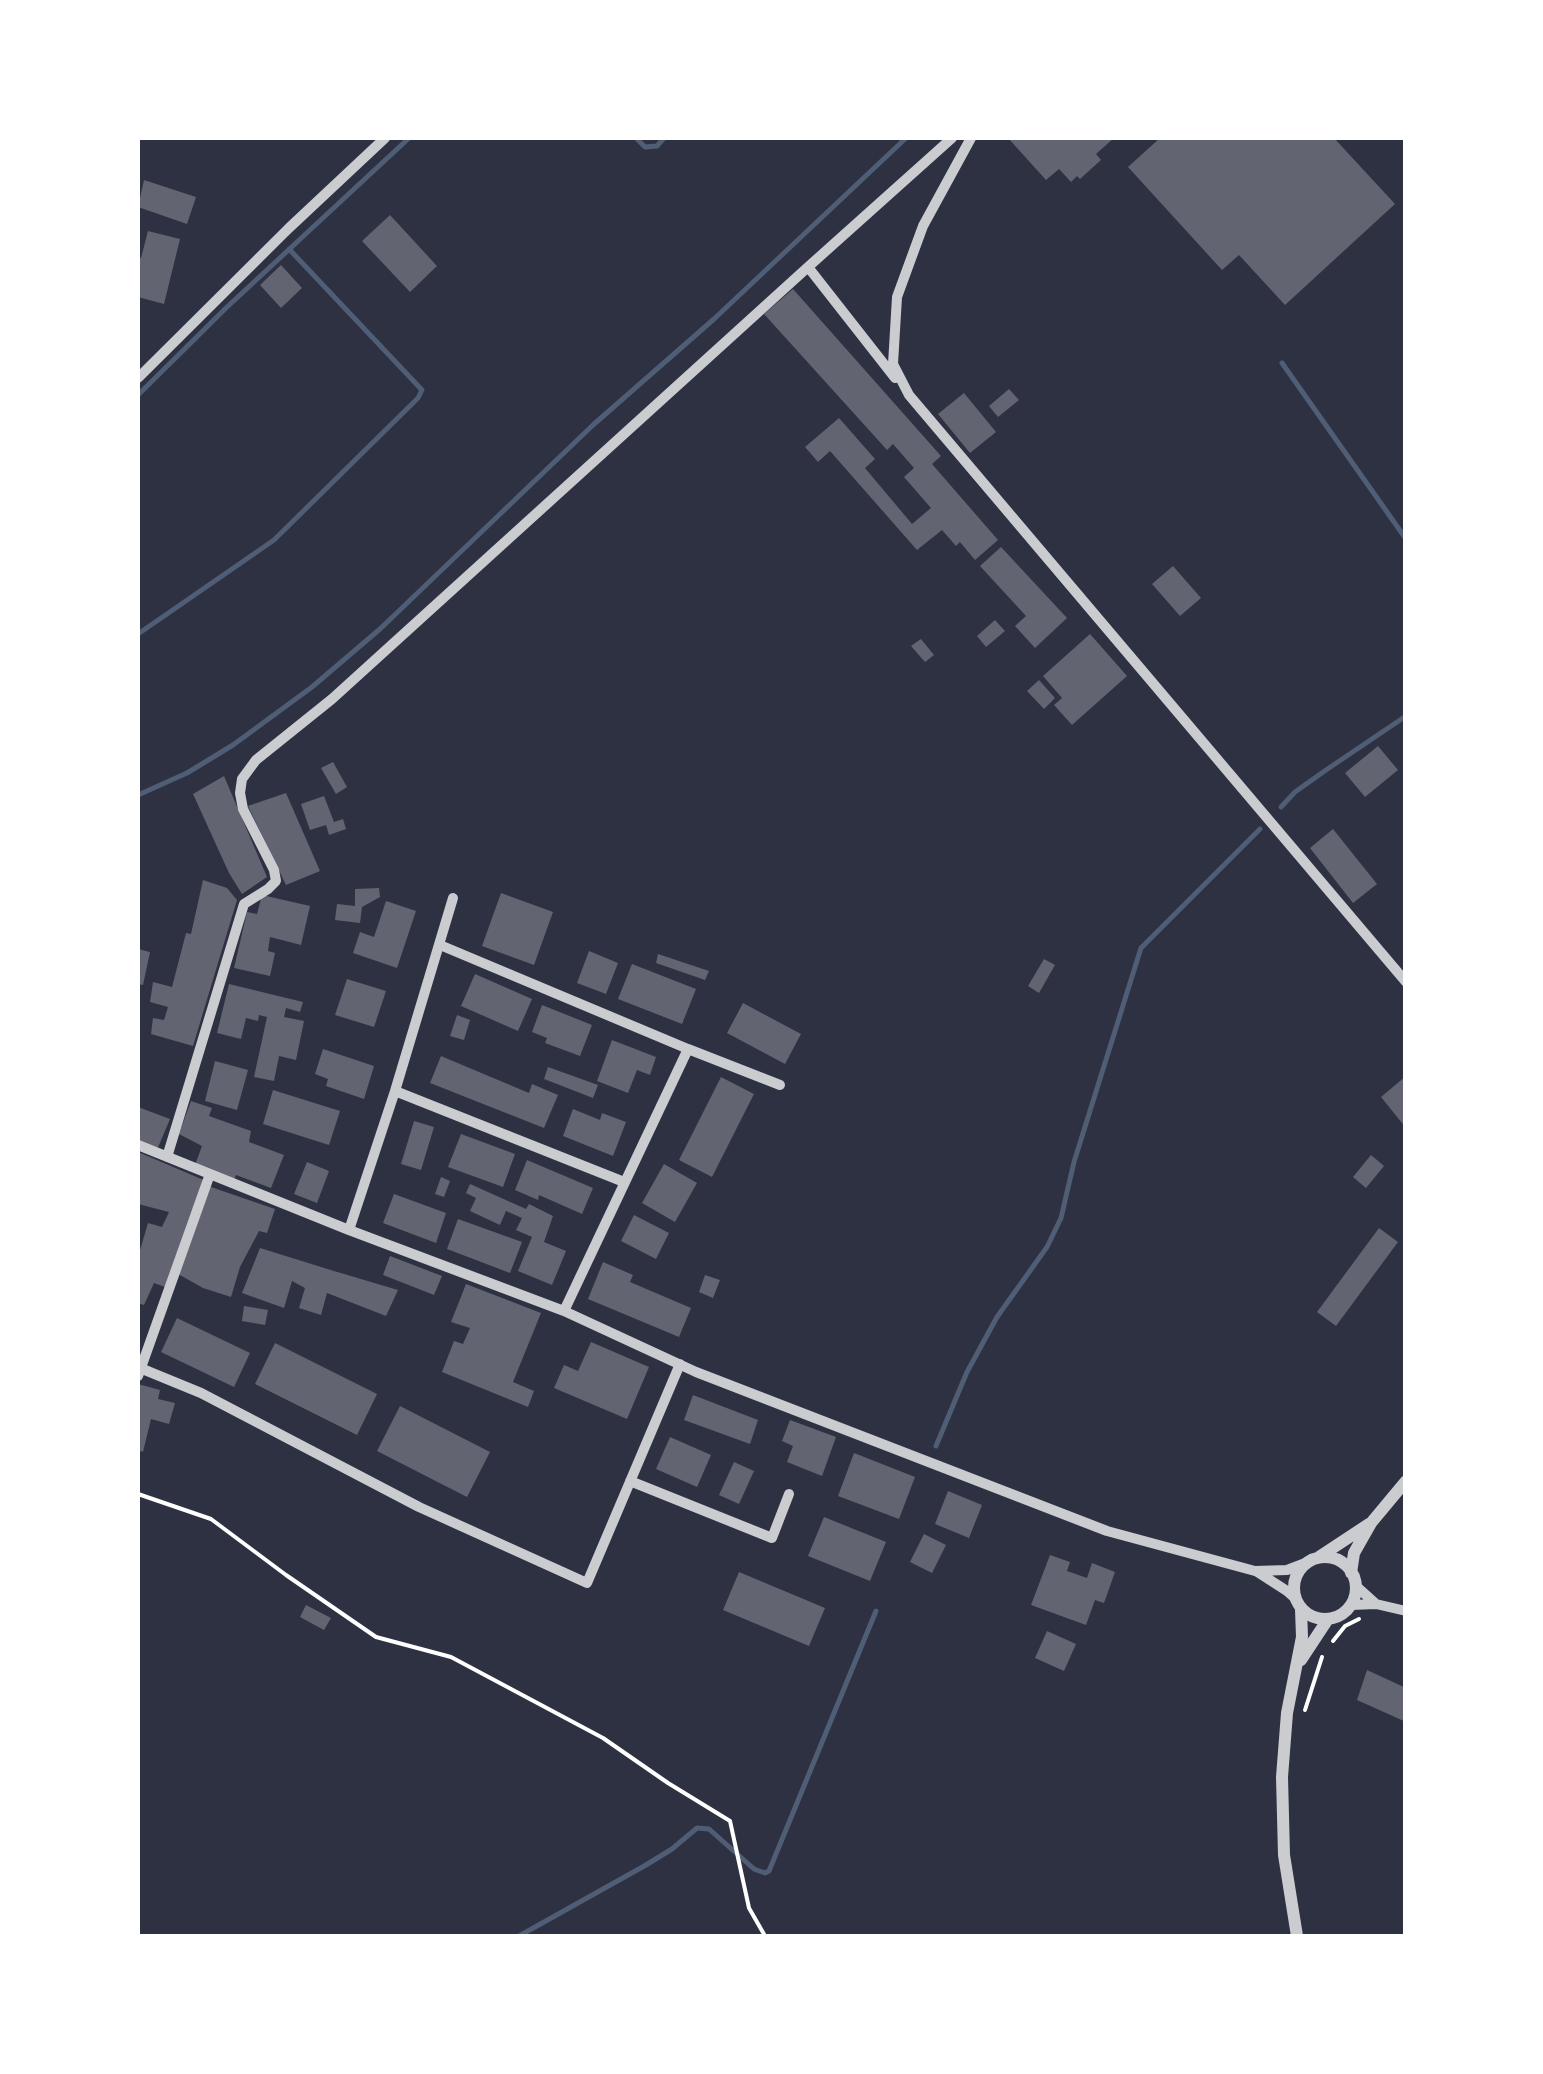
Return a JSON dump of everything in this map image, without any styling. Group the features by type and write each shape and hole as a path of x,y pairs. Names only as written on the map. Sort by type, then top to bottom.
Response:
{"street":[{"path":"138,378 384,138"},
{"path":"167,1157 244,904 276,881 243,809 242,779 249,769 332,699 952,138"},
{"path":"909,396 893,364 897,296 923,226 971,138"},
{"path":"808,268 909,396 1406,982"},
{"path":"348,1230 453,898"},
{"path":"440,945 688,1050 780,1084"},
{"path":"564,1312 688,1050"},
{"path":"395,1090 624,1182"},
{"path":"138,1145 564,1312 680,1364 1108,1531 1255,1571 1287,1590 1298,1604 1318,1618 1337,1617 1351,1605 1376,1604 1406,1612"},
{"path":"210,1174 139,1372 200,1393 419,1507 587,1583 680,1364"},
{"path":"630,1481 772,1538 789,1494"},
{"path":"1351,1605 1354,1553 1371,1523 1406,1481"},
{"path":"1297,1936 1284,1854 1282,1791 1284,1743 1302,1637 1295,1578 1300,1569 1371,1523"},
{"path":"1255,1571 1287,1570 1313,1560 1336,1559 1376,1604"},
{"path":"1297,1666 1328,1619"}],"path":[{"path":"138,1494 211,1519 376,1636 451,1657 603,1738 730,1821 749,1908 765,1936"},
{"path":"1304,1714 1324,1652 1346,1626 1361,1618"}],"building":[{"path":"1008,138 1114,138 1096,154 1101,160 1071,182 1059,169 1046,180"},
{"path":"1160,138 1334,138 1395,204 1285,305 1239,255 1222,270 1128,167"},
{"path":"144,180 196,197 187,224 138,207"},
{"path":"390,215 437,266 410,292 362,241"},
{"path":"148,231 180,239 164,304 138,297 138,257 141,258"},
{"path":"281,265 302,288 281,308 260,285"},
{"path":"793,289 941,456 932,464 998,540 975,560 960,542 956,546 942,530 917,550 830,451 818,462 805,447 839,418 875,459 865,468 912,524 931,508 904,477 914,468 893,444 887,450 764,314"},
{"path":"1009,389 1019,400 998,417 989,406"},
{"path":"964,393 996,432 970,453 938,414"},
{"path":"1001,547 1067,618 1035,648 1015,626 1026,616 980,566"},
{"path":"1173,566 1201,598 1180,616 1152,584"},
{"path":"995,620 1005,631 986,647 977,636"},
{"path":"1090,634 1127,676 1072,725 1054,705 1062,698 1043,676"},
{"path":"921,639 934,655 925,662 911,646"},
{"path":"1039,680 1055,698 1044,709 1027,691"},
{"path":"1378,746 1398,770 1365,797 1345,773"},
{"path":"333,762 347,787 336,794 321,768"},
{"path":"224,776 267,877 242,894 193,794"},
{"path":"286,793 320,871 286,885 248,806"},
{"path":"324,796 334,822 343,819 346,829 329,835 326,825 310,830 301,804"},
{"path":"1333,829 1377,884 1353,903 1310,848"},
{"path":"203,880 227,888 237,900 193,1046 151,1034 153,1018 164,1020 168,1007 150,1002 153,982 172,987 186,933 191,934"},
{"path":"379,888 380,897 362,907 360,923 335,920 337,904 355,906 355,889"},
{"path":"501,893 553,912 534,965 482,946"},
{"path":"262,895 310,906 301,945 270,937 268,951 275,953 270,976 234,968 247,912 257,914"},
{"path":"386,901 416,911 397,968 353,953 360,932 374,937"},
{"path":"138,949 150,952 143,985 138,984"},
{"path":"589,951 618,963 606,994 577,983"},
{"path":"658,954 709,971 705,980 656,963"},
{"path":"1044,959 1055,965 1039,993 1028,986"},
{"path":"632,964 696,989 682,1024 618,999"},
{"path":"475,974 532,999 518,1031 461,1006"},
{"path":"347,979 386,991 374,1027 335,1015"},
{"path":"229,984 303,1002 300,1012 286,1008 284,1017 304,1021 296,1060 279,1056 274,1081 254,1077 267,1017 259,1015 258,1021 246,1018 241,1039 217,1033"},
{"path":"743,1003 801,1034 785,1064 727,1033"},
{"path":"542,1005 592,1025 580,1056 545,1043 547,1038 532,1032"},
{"path":"457,1015 470,1020 464,1040 450,1036"},
{"path":"612,1040 656,1057 650,1075 637,1070 628,1093 597,1081"},
{"path":"323,1049 374,1066 364,1099 326,1086 328,1079 315,1074"},
{"path":"441,1056 529,1093 532,1084 558,1095 544,1128 430,1083"},
{"path":"215,1061 248,1070 237,1110 205,1101"},
{"path":"548,1067 598,1085 593,1098 544,1079"},
{"path":"1406,1076 1406,1128 1381,1097"},
{"path":"721,1077 754,1094 712,1177 679,1160"},
{"path":"273,1090 340,1111 329,1145 263,1124"},
{"path":"191,1101 212,1108 209,1116 251,1131 249,1142 284,1155 271,1188 236,1175 234,1181 195,1165 202,1146 179,1134"},
{"path":"138,1107 170,1119 157,1150 138,1143"},
{"path":"573,1109 600,1120 602,1113 626,1122 613,1156 563,1136"},
{"path":"414,1121 434,1127 421,1170 401,1164"},
{"path":"461,1134 515,1154 503,1187 448,1167"},
{"path":"138,1152 206,1181 165,1287 154,1283 144,1305 138,1303 138,1257 148,1223 162,1227 169,1212 138,1204"},
{"path":"1371,1155 1384,1166 1366,1188 1353,1177"},
{"path":"527,1160 593,1188 582,1214 539,1195 538,1200 515,1190"},
{"path":"307,1162 329,1171 317,1203 294,1194"},
{"path":"664,1164 697,1183 675,1222 642,1203"},
{"path":"441,1177 450,1181 444,1197 435,1194"},
{"path":"470,1184 526,1209 529,1204 553,1216 544,1242 566,1251 552,1285 518,1271 532,1237 516,1230 522,1218 506,1211 500,1225 470,1211 476,1198 466,1193"},
{"path":"208,1186 275,1209 267,1233 259,1231 240,1267 231,1297 178,1274"},
{"path":"394,1194 446,1213 436,1243 383,1223"},
{"path":"634,1215 669,1233 656,1259 621,1241"},
{"path":"458,1219 522,1242 510,1273 447,1249"},
{"path":"1379,1228 1398,1242 1336,1326 1317,1312"},
{"path":"260,1248 398,1290 386,1316 327,1293 321,1315 299,1308 305,1288 292,1281 284,1308 242,1293"},
{"path":"390,1256 442,1276 434,1295 383,1275"},
{"path":"603,1262 633,1275 630,1282 691,1308 679,1337 588,1299"},
{"path":"705,1275 720,1280 713,1298 699,1292"},
{"path":"466,1284 541,1313 513,1382 534,1391 528,1407 442,1372 454,1341 463,1344 470,1328 451,1322"},
{"path":"244,1306 268,1310 265,1325 242,1321"},
{"path":"177,1318 250,1353 234,1387 161,1352"},
{"path":"591,1342 649,1367 627,1419 554,1388 564,1365 578,1371"},
{"path":"275,1343 377,1394 357,1435 255,1384"},
{"path":"138,1384 160,1390 158,1399 175,1403 169,1424 151,1419 143,1452 138,1450"},
{"path":"693,1395 758,1420 750,1444 684,1420"},
{"path":"400,1406 490,1452 467,1497 377,1451"},
{"path":"790,1420 836,1437 822,1476 787,1462 793,1446 782,1441"},
{"path":"670,1437 711,1455 697,1487 656,1469"},
{"path":"854,1453 915,1477 899,1519 838,1496"},
{"path":"734,1462 754,1471 739,1504 719,1495"},
{"path":"948,1491 982,1505 969,1538 935,1524"},
{"path":"824,1517 886,1542 870,1581 808,1556"},
{"path":"924,1534 946,1545 932,1573 910,1562"},
{"path":"1050,1555 1070,1562 1067,1571 1087,1578 1092,1563 1115,1572 1104,1603 1095,1600 1086,1625 1031,1605"},
{"path":"739,1572 825,1608 809,1646 723,1610"},
{"path":"306,1605 331,1618 324,1630 300,1617"},
{"path":"1047,1631 1076,1644 1064,1671 1035,1658"},
{"path":"1367,1670 1406,1688 1406,1722 1357,1700"}],"waterway":[{"path":"138,395 409,138"},
{"path":"636,138 645,147 657,146 664,138"},
{"path":"138,795 187,773 233,745 312,687 380,629 593,425 714,319 906,138"},
{"path":"138,634 274,540 422,390 289,249"},
{"path":"1282,363 1406,539"},
{"path":"1281,807 1295,792 1406,716"},
{"path":"936,1446 967,1372 997,1317 1047,1247 1061,1218 1074,1162 1141,948 1260,829"},
{"path":"519,1936 646,1865 697,1828 709,1829 754,1869 769,1871 876,1611"}]}
